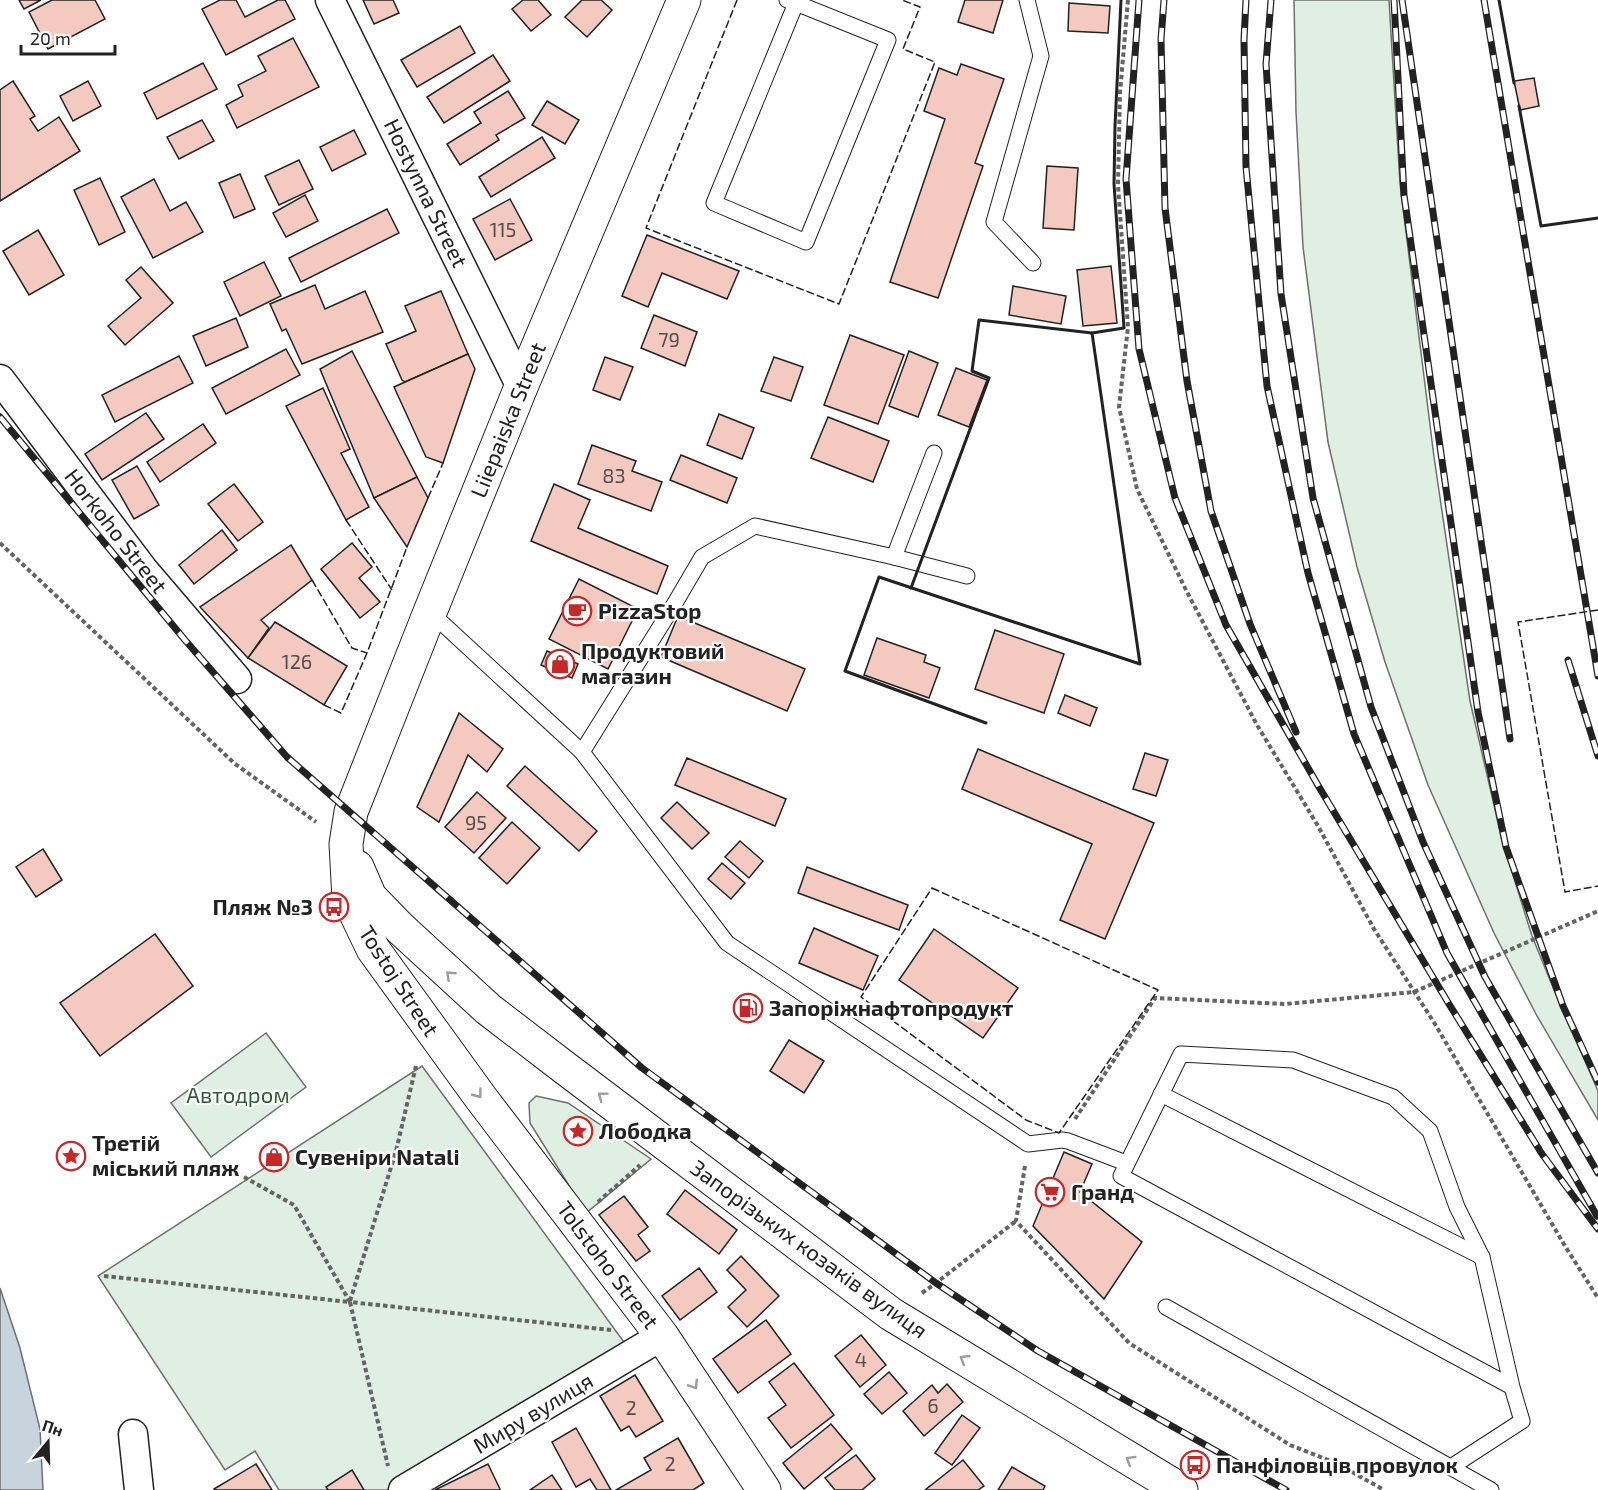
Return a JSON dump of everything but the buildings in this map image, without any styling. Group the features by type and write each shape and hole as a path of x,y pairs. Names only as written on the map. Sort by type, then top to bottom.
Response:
{"main road":[{"name":"Liiepaiska Street","path":"346,844 351,812 430,612 684,0"},
{"name":"Tostoj Street","path":"346,844 349,899 373,949 575,1222"},
{"name":"Запорізьких козаків вулиця","path":"346,844 370,897 488,1010 891,1314 1166,1486"},
{"name":"Tolstoho Street","path":"575,1222 662,1336 764,1490"}],"street":[{"name":"Hostynna Street","path":"330,0 522,387"},
{"name":"Horkoho Street","path":"0,379 143,569 237,679"},
{"name":"Миру вулиця","path":"396,1479 662,1336"},
{"path":"133,1434 139,1490"}],"lane":[{"path":"1026,0 1041,56 994,222 1033,263"},
{"path":"791,2 888,40 806,242 714,203 791,2"},
{"path":"894,557 934,453"},
{"path":"582,752 702,557 755,526 967,576"},
{"path":"430,612 582,752 727,943 1028,1144 1062,1140 1126,1163"},
{"path":"1451,1467 1522,1421 1482,1257 1457,1207 1430,1131 1393,1097 1293,1060 1180,1054 1121,1176 1512,1387"},
{"path":"1161,1094 1482,1257"},
{"path":"1166,1307 1491,1490"}],"path":[{"path":"1128,0 1120,93 1118,185 1128,327 1119,407 1137,489 1187,592 1257,725 1318,826 1374,929 1435,1024 1598,1298"},
{"path":"0,543 234,763 346,844"},
{"path":"1062,1140 1155,998 1285,1004 1414,992 1598,911"},
{"path":"350,1302 396,1151 426,1023"},
{"path":"575,1222 665,1144"},
{"path":"891,1314 936,1284 1016,1221 1028,1144"},
{"path":"244,1178 294,1205 350,1302 396,1479"},
{"path":"1016,1221 1129,1343 1290,1445 1336,1463 1384,1490"},
{"path":"104,1276 662,1336"}],"green space":[{"path":"1294,0 1389,0 1400,184 1434,457 1470,701 1502,840 1532,936 1598,1091 1598,1120 1537,1016 1494,933 1428,785 1385,662 1357,567 1328,442 1303,247 1296,112"},
{"name":"Автодром","path":"266,1033 306,1087 211,1157 171,1103"},
{"path":"422,1066 629,1349 392,1490 279,1490 255,1451 225,1470 98,1276"},
{"path":"536,1096 568,1103 651,1159 586,1213 530,1123 529,1103"}],"shaded area":[{"path":"0,1288 20,1348 40,1429 43,1490 0,1490"}],"railway":[{"path":"1139,0 1126,179 1139,349 1175,498 1226,625 1319,787 1542,1154 1598,1229"},
{"path":"1164,0 1161,39 1165,208 1187,381 1211,511 1250,624 1296,732"},
{"path":"1246,0 1244,40 1246,167 1267,386 1308,573 1354,734 1447,953 1597,1216"},
{"path":"1271,0 1266,64 1281,294 1313,498 1371,707 1423,842 1485,977 1598,1173"},
{"path":"1394,0 1404,195 1478,712 1506,847 1563,1006 1598,1082"},
{"path":"1402,0 1510,739"},
{"path":"1484,0 1598,676"},
{"path":"0,417 185,640 287,757 642,1068 936,1283 1038,1351 1286,1490"},
{"path":"1568,660 1598,756"}],"fence":[{"path":"737,0 646,228 839,304 935,62 903,49 920,7 902,0"},
{"path":"428,498 443,463"},
{"path":"346,520 392,590"},
{"path":"324,705 341,713 367,653 407,547"},
{"path":"312,580 352,648 367,653"},
{"path":"1598,610 1518,622 1565,892 1598,886"},
{"path":"932,888 1158,990 1059,1133 1026,1120 861,997 932,888"}],"wall":[{"path":"986,723 845,671 879,577 1140,664 1092,333 1124,328 1114,184 1121,0"},
{"path":"1499,0 1514,83"},
{"path":"1519,106 1541,226 1598,218"},
{"path":"911,588 989,378 972,371 979,320 1092,333"}],"place":[{"name":"PizzaStop","path":"577,611"},
{"name":"Продуктовий магазин","path":"560,664"},
{"name":"Пляж №3","path":"334,907"},
{"name":"Запоріжнафтопродукт","path":"748,1008"},
{"name":"Лободка","path":"578,1131"},
{"name":"Третій міський пляж","path":"71,1156"},
{"name":"Сувеніри Natali","path":"274,1157"},
{"name":"Гранд","path":"1050,1192"},
{"name":"Панфіловців провулок","path":"1195,1465"}]}
